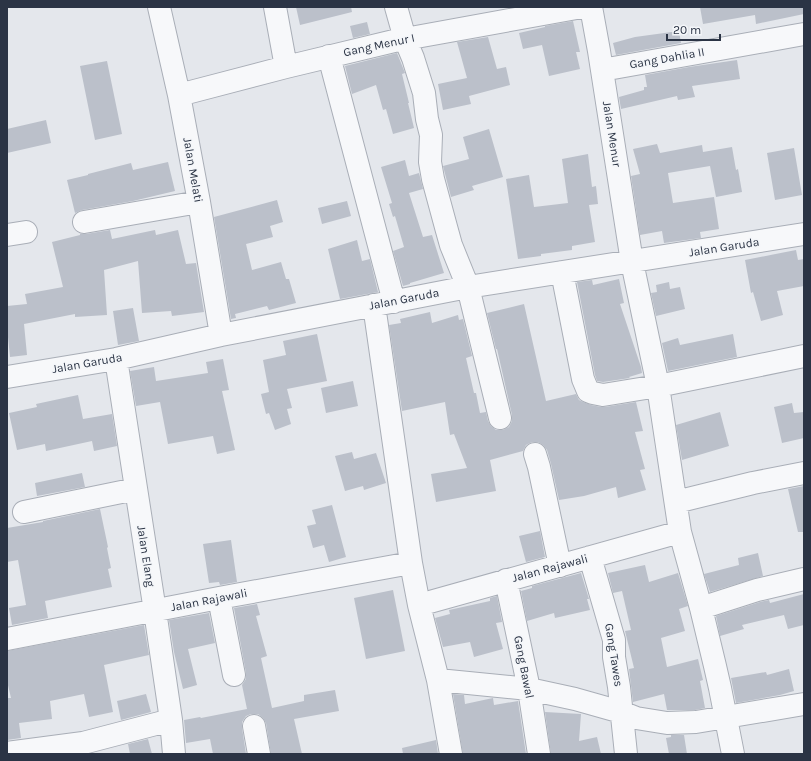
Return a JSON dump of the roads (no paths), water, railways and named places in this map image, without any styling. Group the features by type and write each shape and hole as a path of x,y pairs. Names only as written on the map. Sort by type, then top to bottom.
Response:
{"street":[{"name":"Jalan Melati","path":"159,7 179,95 199,202 221,335"},
{"path":"275,7 286,67"},
{"path":"396,7 405,39 424,93 427,119 431,135 430,162 433,179 450,239 468,287 500,418"},
{"name":"Gang Menur I","path":"179,95 329,56 405,39 582,7"},
{"name":"Jalan Menur","path":"591,7 632,262 658,386 680,532 719,681 732,754"},
{"name":"Gang Dahlia II","path":"602,70 804,34"},
{"path":"329,56 384,303 411,563 419,605 438,680 451,754"},
{"path":"84,222 199,202"},
{"name":"Jalan Garuda","path":"7,377 116,359 221,335 468,287 804,234"},
{"path":"562,272 583,379 588,391 593,393 603,395 658,386 804,356"},
{"name":"Jalan Elang","path":"116,359 155,611 171,720 174,754"},
{"path":"536,454 560,566"},
{"path":"676,502 753,483 804,473"},
{"path":"24,512 136,489"},
{"name":"Jalan Rajawali","path":"419,605 680,532"},
{"name":"Gang Tawes","path":"590,557 614,640 614,658 619,687 626,754"},
{"name":"Jalan Rajawali","path":"7,639 411,563"},
{"path":"701,608 757,590 804,578"},
{"name":"Gang Bawal","path":"506,580 529,689 539,754"},
{"path":"219,598 234,675"},
{"path":"438,680 529,689 575,699 621,712 636,718 667,723 696,722 804,704"},
{"path":"7,752 83,743 171,720"},
{"path":"254,726 259,754"}]}
